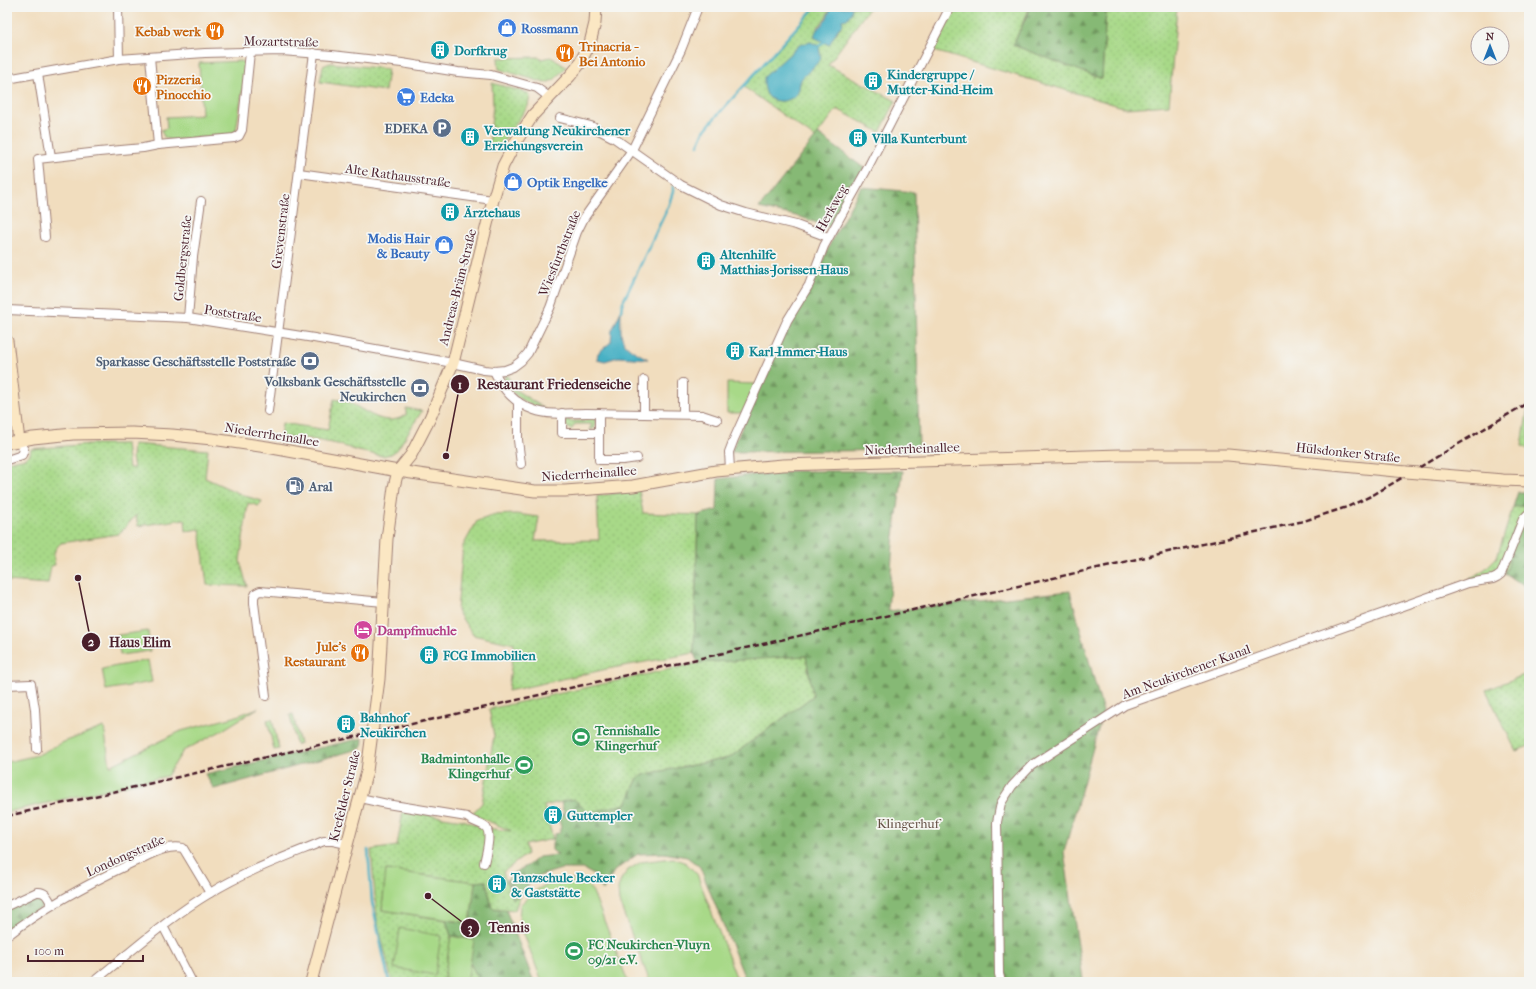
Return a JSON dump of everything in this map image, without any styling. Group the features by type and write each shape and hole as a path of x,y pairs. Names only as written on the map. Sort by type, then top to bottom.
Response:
{"main road":[{"name":"Andreas-Bräm-Straße","path":"398,471 411,455 430,418 453,363 493,200 503,166 515,143 533,115 580,65 590,43 595,23 596,7"},
{"path":"7,341 18,441"},
{"name":"Niederrheinallee","path":"7,443 73,434 132,433 172,435 273,448 398,471 534,491 565,491 633,486 730,469 1164,454"},
{"name":"Hülsdonker Straße","path":"1164,454 1228,455 1406,472 1529,481"},
{"name":"Krefelder Straße","path":"311,982 367,771 377,696 387,539 394,487 398,471"}],"street":[{"path":"118,7 119,59"},
{"name":"Wiesfurthstraße","path":"453,363 494,371 505,370 521,362 528,353 550,308 577,232 584,218 632,150 681,50 698,7"},
{"name":"Herkweg","path":"730,469 729,452 734,439 787,321 809,285 828,237 866,171 950,7"},
{"name":"Mozartstraße","path":"7,78 38,74 119,59 282,51 402,63 458,72 491,75 537,88 549,97"},
{"path":"45,237 38,159 234,138 239,136 242,130 250,52"},
{"name":"Grevenstraße","path":"268,411 314,53"},
{"path":"150,57 158,145"},
{"path":"38,74 51,157"},
{"path":"560,118 591,126 614,138 673,180 721,205 746,213 796,225 828,237"},
{"name":"Alte Rathausstraße","path":"299,173 493,200"},
{"name":"Goldbergstraße","path":"188,318 193,257 201,201"},
{"name":"Poststraße","path":"7,310 188,318 453,363"},
{"path":"494,371 502,387 518,402 535,410 562,413 702,415 717,420"},
{"path":"644,380 644,414"},
{"path":"683,382 683,414"},
{"path":"518,402 518,440 521,464"},
{"path":"562,413 562,433 600,433"},
{"path":"599,413 599,460 622,460 637,458"},
{"path":"7,460 22,455 24,450 18,441"},
{"name":"Am Neukirchener Kanal","path":"1001,982 999,974 997,822 1001,803 1012,786 1031,766 1125,706 1468,583 1497,578 1501,574 1523,518 1529,513"},
{"path":"266,696 254,603 256,593 260,591 384,602"},
{"path":"7,685 31,684 35,709 37,749"},
{"path":"360,798 386,804 467,817 471,821 486,826 489,835 484,863"},
{"path":"93,982 163,926 210,893 254,869 324,842 333,841 347,844"},
{"name":"Londongstraße","path":"7,936 52,904 93,881 148,856 176,846 183,848 210,893"},
{"path":"7,906 41,891 46,894 52,904"},
{"path":"163,926 192,982"}],"green space":[{"path":"816,7 832,7 824,20 816,28 837,33 838,29 841,27 842,20 851,13 852,7 870,7 828,65 896,101 880,132 837,109 815,138 744,87","holes":["801,44 813,68 801,78 798,92 788,56"]},
{"path":"955,7 1030,7 1013,45 1102,78 1106,7 1177,7 1169,105 1126,108 931,50"},
{"path":"1031,7 1106,7 1102,79 1013,45"},
{"path":"540,57 541,59 551,57 566,67 554,80 545,83 499,69 498,58"},
{"path":"242,61 246,68 236,131 231,135 170,140 164,137 161,130 167,128 166,117 202,115 199,63"},
{"path":"330,63 388,69 385,91 320,82 323,66"},
{"path":"492,83 528,93 530,96 528,106 496,152 489,150 493,105"},
{"path":"818,134 864,168 831,226 828,227 801,217 759,208"},
{"path":"861,187 914,192 919,450 731,452 789,322 812,287 830,244"},
{"path":"505,375 507,375 514,389 544,408 527,403 513,393 504,384"},
{"path":"727,383 755,384 744,413 727,413"},
{"path":"334,399 346,401 375,417 390,420 398,419 406,415 406,408 422,411 397,450 391,454 382,456 358,451 337,444 305,438 280,437 282,423 328,430"},
{"path":"1529,400 1529,450 1522,446"},
{"path":"568,415 571,415 568,421 585,421 590,415 595,418 595,428 589,430 592,424 575,424 571,430 566,426 565,419"},
{"path":"90,444 126,444 129,468 134,468 132,457 133,444 208,450 205,478 245,496 262,501 259,506 248,503 240,561 247,586 207,585 200,529 186,531 185,519 138,526 136,515 118,534 61,543 56,548 54,553 55,565 51,566 48,584 7,581 7,462 26,458 30,454 31,449"},
{"name":"Klingerhuf","path":"786,471 903,471 893,543 888,611 1070,591 1103,712 1064,852 1083,979 1072,982 745,982 744,976 700,867 687,857 664,853 638,854 614,871 603,891 596,876 583,869 561,869 533,878 522,893 513,899 507,880 513,873 527,866 538,857 558,855 552,850 552,844 555,834 559,833 561,827 558,816 564,814 561,802 574,799 588,813 626,804 638,778 646,774 729,758 813,696 806,656 698,663 694,653 698,515 717,510 718,479"},
{"path":"639,490 643,513 698,515 694,653 607,669 508,691 514,644 473,635 457,611 463,546 477,521 495,515 516,514 539,517 535,541 599,540 597,496"},
{"path":"1518,492 1529,492 1529,505 1513,507"},
{"path":"1529,505 1529,529 1514,529 1508,566 1505,574 1468,580 1485,569 1497,557 1513,507"},
{"path":"1514,529 1529,529 1529,602 1524,586 1505,574 1508,566"},
{"path":"148,631 150,651 120,655 118,635"},
{"path":"806,656 813,696 729,758 646,774 638,778 626,804 588,813 574,799 544,806 553,839 525,845 527,854 503,872 512,899 520,896 515,910 492,908 486,881 475,882 386,870 382,910 446,920 451,936 444,979 462,982 392,982 377,919 371,850 397,846 403,811 463,820 485,828 511,831 472,814 482,803 494,736 489,709 698,663 756,657"},
{"path":"148,660 152,682 106,690 102,669"},
{"path":"1529,673 1529,746 1516,751 1486,690"},
{"path":"258,708 221,731 183,751 167,776 7,812 7,762 38,755 61,743 104,727 110,766 181,731 234,717"},
{"path":"293,714 300,744 296,745 290,715"},
{"path":"272,719 279,749 274,750 267,720"},
{"path":"363,738 362,748 214,789 205,774"},
{"path":"673,858 686,863 697,874 738,982 650,982 619,902 618,888 622,878 628,870 641,862"},
{"path":"386,870 475,882 470,923 382,910"},
{"name":"FC Neukirchen-Vluyn 09/21 e.V.","path":"559,880 574,880 582,882 586,884 593,892 628,982 542,982 519,921 520,905 529,896 547,884"},
{"path":"486,881 492,908 506,910 534,982 480,982 467,957 470,939 451,936 446,920 470,923 475,882"},
{"path":"41,894 46,902 45,905 7,933 7,909"},
{"path":"400,928 441,936 435,975 394,968"},
{"path":"451,936 474,940 467,982 444,979"},
{"path":"467,957 480,982 463,982"}],"water":[{"path":"832,7 852,7 851,13 847,19 842,20 843,24 838,29 829,45 814,37 817,29 823,24"},
{"path":"811,42 819,46 821,59 802,79 796,95 785,101 777,101 770,98 765,91 764,77 801,44"},
{"path":"621,311 621,330 624,341 632,350 648,359 618,357 605,361 597,359 598,353 611,342 612,330"}],"waterway":[{"path":"698,145 704,131 713,120 815,7"},
{"path":"819,46 824,42"},
{"path":"621,311 622,304 668,207 673,192 673,186"},
{"path":"368,850 372,902 389,982"}],"railway":[{"path":"7,816 1304,521 1347,507 1373,495 1529,402"}],"place":[{"name":"Rossmann","path":"507,28"},
{"name":"Kebab werk","path":"215,31"},
{"name":"Dorfkrug","path":"440,50"},
{"name":"Trinacria - Bei Antonio","path":"565,53"},
{"name":"Kindergruppe / Mutter-Kind-Heim","path":"873,81"},
{"name":"Pizzeria Pinocchio","path":"142,86"},
{"name":"Edeka","path":"406,97"},
{"name":"EDEKA","path":"442,128"},
{"name":"Verwaltung Neukirchener Erziehungsverein","path":"470,137"},
{"name":"Villa Kunterbunt","path":"858,138"},
{"name":"Optik Engelke","path":"513,182"},
{"name":"Ärztehaus","path":"450,212"},
{"name":"Modis Hair & Beauty","path":"444,245"},
{"name":"Altenhilfe Matthias-Jorissen-Haus","path":"706,261"},
{"name":"Karl-Immer-Haus","path":"735,351"},
{"name":"Sparkasse Geschäftsstelle Poststraße","path":"310,361"},
{"name":"Volksbank Geschäftsstelle Neukirchen","path":"420,388"},
{"name":"Restaurant Friedenseiche","path":"446,456"},
{"name":"Aral","path":"295,486"},
{"name":"Haus Elim","path":"78,578"},
{"name":"Dampfmuehle","path":"363,630"},
{"name":"Jule's Restaurant","path":"360,653"},
{"name":"FCG Immobilien","path":"429,655"},
{"name":"Bahnhof Neukirchen","path":"346,724"},
{"name":"Tennishalle Klingerhuf","path":"581,737"},
{"name":"Badmintonhalle Klingerhuf","path":"524,765"},
{"name":"Guttempler","path":"553,815"},
{"name":"Tanzschule Becker & Gaststätte","path":"497,884"},
{"name":"Tennis","path":"428,896"},
{"name":"FC Neukirchen-Vluyn 09/21 e.V.","path":"574,951"}]}
